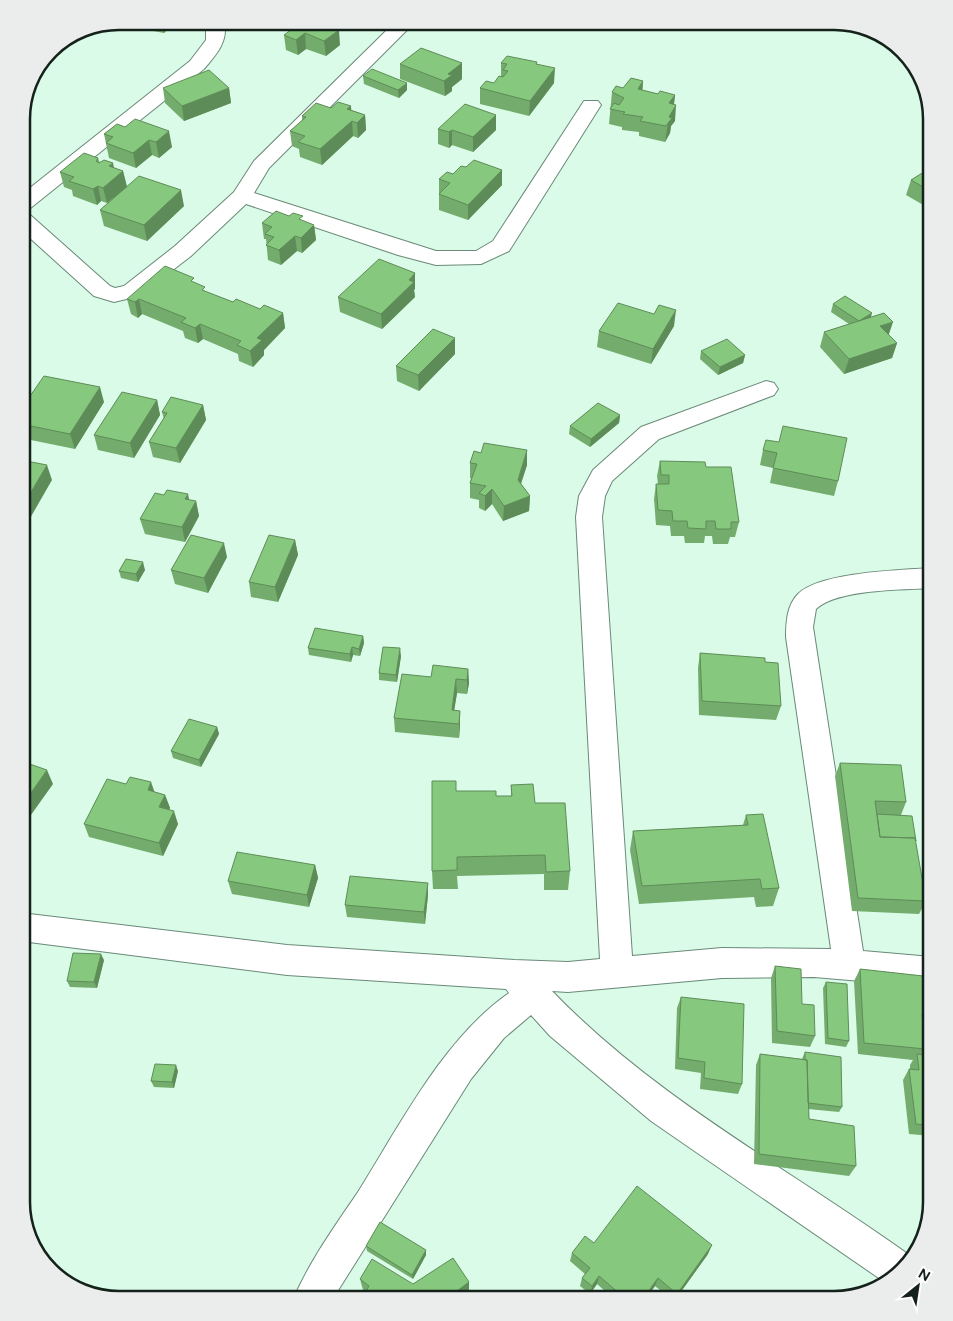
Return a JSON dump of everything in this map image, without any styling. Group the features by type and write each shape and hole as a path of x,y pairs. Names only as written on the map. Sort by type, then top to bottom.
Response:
{"street":[{"path":"30,200 197,65 215,43 218,30"},
{"path":"30,225 102,291 114,295 131,291 183,251 242,196 261,165 398,30"},
{"path":"242,196 415,253 454,259 481,257 501,246 591,105"},
{"path":"617,972 589,517 592,496 602,476 650,433 766,389"},
{"path":"849,965 800,637 800,618 807,600 822,592 862,585 923,579"},
{"path":"30,928 287,960 524,985 568,977 722,963 814,962 923,971"},
{"path":"524,985 562,1025 663,1109 893,1266"},
{"path":"316,1291 442,1092 494,1025 514,1007 524,985"}],"building":[{"path":"291,30 339,30 324,41 305,33 296,40 284,35"},
{"path":"421,48 462,63 448,74 452,75 444,81 400,64"},
{"path":"507,56 555,68 530,101 480,88 486,81 494,83 499,76 503,77 508,71 503,70 507,64 501,63"},
{"path":"372,69 407,83 398,90 363,76"},
{"path":"209,70 229,88 182,106 163,88"},
{"path":"631,78 643,81 638,89 658,94 660,91 675,95 669,103 676,105 669,117 672,118 666,126 640,121 643,117 623,114 625,112 610,109 614,103 619,105 624,98 612,92 616,86 623,88"},
{"path":"338,102 351,106 347,109 365,115 357,123 352,121 320,149 298,142 305,136 290,131 306,117 302,116 316,103 331,108"},
{"path":"465,104 496,115 473,137 452,130 449,132 438,129"},
{"path":"135,119 169,131 156,142 149,140 133,153 106,143 113,137 104,134 117,124 125,127"},
{"path":"84,153 98,158 96,161 99,163 104,160 113,163 109,166 123,171 103,188 98,186 93,189 69,181 74,177 60,172"},
{"path":"474,160 502,170 468,205 439,194 450,183 439,179 447,172 453,174 461,166 466,167"},
{"path":"923,173 923,187 911,180"},
{"path":"139,176 181,190 144,225 100,210"},
{"path":"276,211 289,216 293,213 303,216 299,219 314,225 301,238 295,236 279,250 266,245 274,237 265,234 272,227 262,223"},
{"path":"379,259 415,273 409,280 414,282 381,314 338,297"},
{"path":"165,266 194,278 191,281 205,287 202,290 233,302 236,299 260,309 264,305 283,313 257,338 262,340 250,351 237,345 241,341 200,324 195,328 181,322 186,318 139,299 135,302 127,299"},
{"path":"845,296 872,313 859,321 833,304"},
{"path":"618,303 654,314 659,305 676,310 653,349 599,331"},
{"path":"884,313 893,322 880,326 897,343 849,359 824,332"},
{"path":"433,329 455,338 418,375 396,366"},
{"path":"727,339 745,355 720,367 701,351"},
{"path":"44,376 100,387 70,434 30,426 30,396"},
{"path":"122,392 157,400 130,443 94,435"},
{"path":"171,397 203,405 176,448 149,442 167,413 162,412"},
{"path":"598,403 620,415 591,439 570,426"},
{"path":"783,426 847,438 838,481 773,468 777,453 763,450 766,440 779,442"},
{"path":"484,443 527,450 518,480 530,496 504,506 492,489 485,496 479,493 486,486 470,483 477,464 470,463 474,451 481,453"},
{"path":"660,461 705,462 706,467 731,467 739,522 731,522 731,529 716,529 715,521 706,521 706,529 688,528 687,521 673,521 672,511 658,510 656,484 669,484 669,475 661,475"},
{"path":"30,462 47,465 30,494"},
{"path":"167,490 188,494 185,499 196,501 182,527 140,519 155,493 164,495"},
{"path":"191,535 224,543 204,578 171,570"},
{"path":"269,535 295,540 275,587 249,582"},
{"path":"126,559 143,562 136,574 119,571"},
{"path":"315,628 363,636 359,649 352,647 350,654 308,648"},
{"path":"383,647 400,648 396,675 379,673"},
{"path":"700,653 765,658 765,662 778,663 781,706 702,701"},
{"path":"433,665 468,669 467,680 456,679 452,710 460,711 459,724 394,718 402,674 431,677"},
{"path":"189,719 217,727 199,760 171,751"},
{"path":"840,763 901,765 906,802 875,801 880,837 915,838 923,884 923,901 858,898"},
{"path":"30,764 47,770 30,794"},
{"path":"130,777 151,782 148,790 165,795 159,807 174,811 159,843 84,824 107,779 126,784"},
{"path":"432,781 456,781 456,791 496,791 496,796 512,796 511,785 533,784 535,803 565,803 570,871 546,872 545,855 457,857 457,870 432,871"},
{"path":"763,814 779,888 762,889 760,879 642,886 633,831 748,825 746,815"},
{"path":"877,814 912,816 916,841 915,838 880,837"},
{"path":"237,852 315,865 307,895 228,881"},
{"path":"350,876 428,883 424,912 345,905"},
{"path":"73,953 101,954 94,982 67,981"},
{"path":"775,966 801,969 802,1004 814,1005 815,1036 777,1031"},
{"path":"860,969 923,976 923,1049 864,1043"},
{"path":"826,982 847,984 849,1041 828,1038"},
{"path":"681,997 744,1004 742,1084 704,1078 705,1062 678,1058"},
{"path":"805,1052 841,1057 842,1107 808,1103 807,1060 805,1060"},
{"path":"760,1054 807,1060 809,1119 854,1126 856,1166 759,1154"},
{"path":"917,1054 923,1055 923,1125 916,1124 909,1069 919,1070"},
{"path":"155,1064 176,1065 172,1082 151,1081"},
{"path":"637,1186 712,1245 679,1291 673,1291 658,1278 649,1291 616,1291 599,1276 592,1286 582,1278 590,1268 572,1253 585,1236 594,1243"},
{"path":"380,1222 426,1250 412,1275 366,1246"},
{"path":"453,1258 469,1282 457,1291 366,1291 369,1286 360,1279 372,1259 413,1284"}]}
